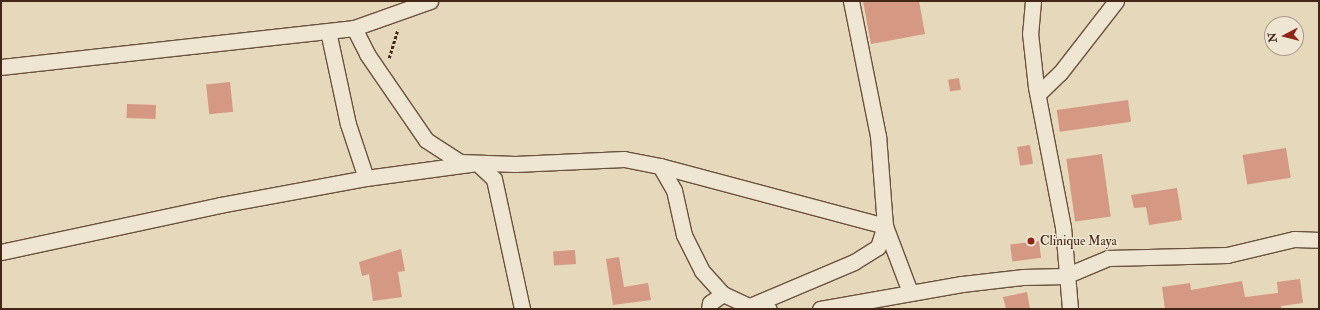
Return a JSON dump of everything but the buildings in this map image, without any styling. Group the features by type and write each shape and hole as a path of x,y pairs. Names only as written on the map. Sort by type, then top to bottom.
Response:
{"street":[{"path":"1,67 354,28 430,1"},
{"path":"851,1 878,136 885,226 910,292"},
{"path":"1033,1 1030,33 1038,94 1063,227 1065,276 1070,309"},
{"path":"1038,94 1060,73 1116,1"},
{"path":"354,28 382,77 426,140 460,162 477,163 624,159 660,166 885,226"},
{"path":"328,31 348,124 366,178"},
{"path":"1,252 220,205 366,178 477,163"},
{"path":"477,163 494,179 522,309"},
{"path":"660,166 674,190 684,235 702,271 723,294 749,306 769,309"},
{"path":"749,306 854,262 878,247 885,226"},
{"path":"820,309 910,292 1023,277 1065,276 1108,258 1227,255 1294,240 1319,240"},
{"path":"709,309 710,303 723,294"}],"path":[{"path":"382,77 405,10"}],"place":[{"name":"Clinique Maya","path":"1031,241"}]}
